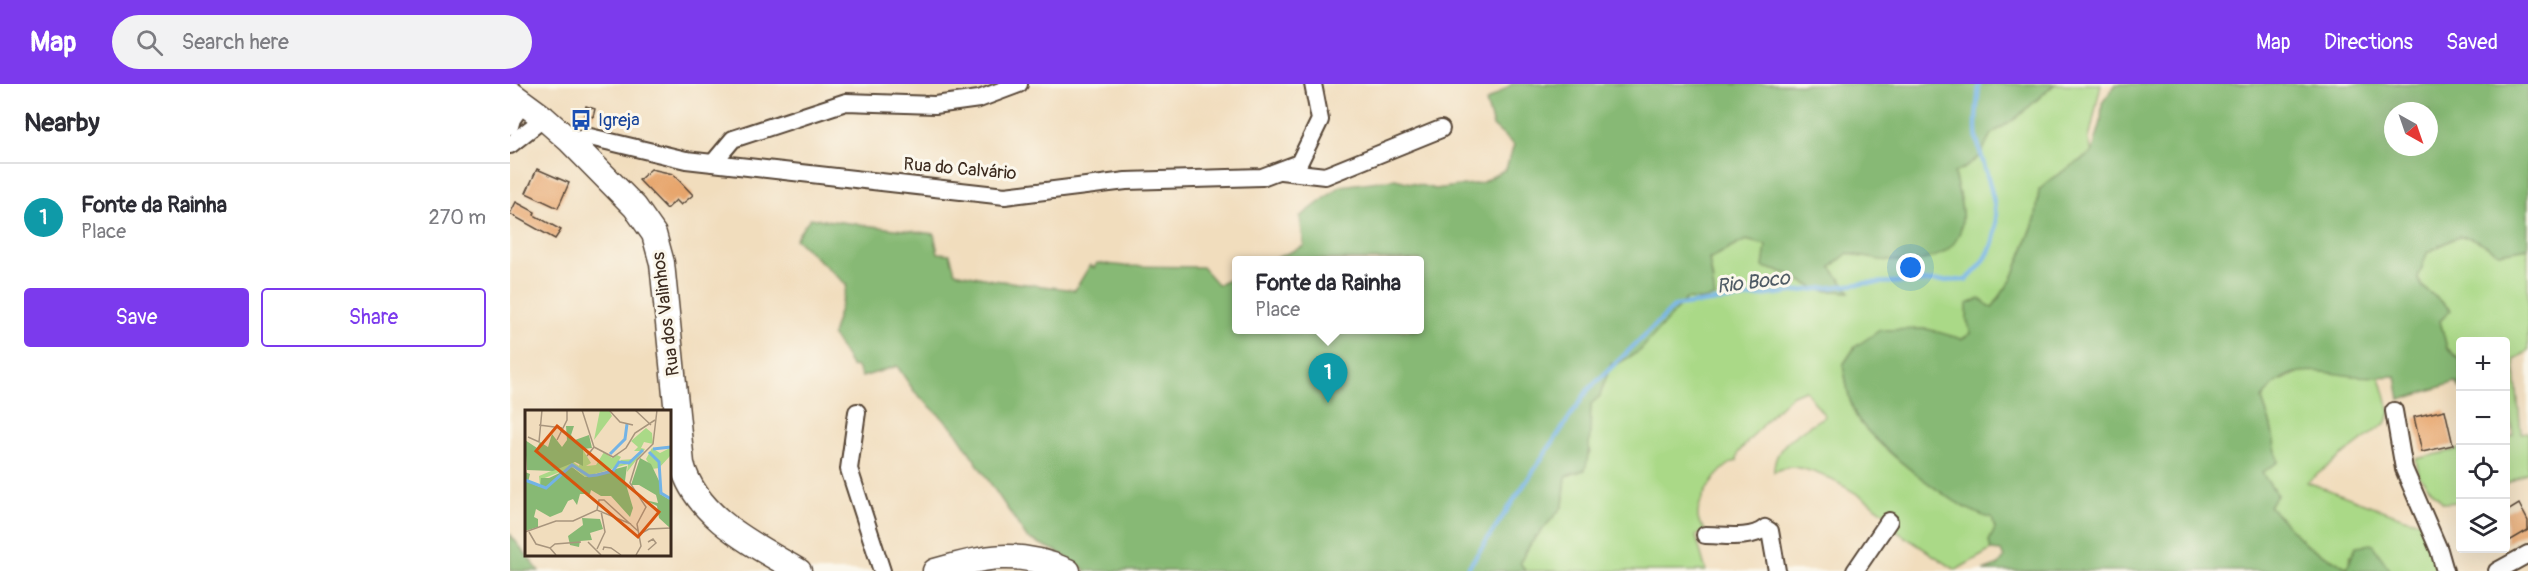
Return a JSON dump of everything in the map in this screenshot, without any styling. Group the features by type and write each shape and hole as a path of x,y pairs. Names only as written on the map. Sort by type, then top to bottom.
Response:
{"main road":[{"name":"Rua dos Valinhos","path":"517,97 570,141 635,207 650,226 662,263 682,464 690,488 702,505 717,518 800,571"},
{"path":"935,571 970,561 1004,556 1044,561 1068,571"}],"street":[{"path":"712,162 732,139 846,102 935,105 979,99 1019,84"},
{"name":"Rua do Calvário","path":"570,141 590,136 686,160 1005,196 1125,181 1262,177 1299,163 1320,120 1313,84"},
{"path":"510,126 517,97"},
{"path":"510,145 544,118"},
{"path":"1280,171 1326,176 1441,129"},
{"path":"857,411 849,469 882,571"},
{"path":"2394,411 2404,469 2439,550 2445,571"},
{"path":"1855,571 1889,521"},
{"path":"1705,535 1759,533 1765,528 1770,531 1777,571"},
{"path":"2497,571 2528,554"}],"green space":[{"path":"1512,84 2055,84 2015,119 1991,134 1980,156 1954,173 1961,204 1962,223 1957,239 1946,251 1932,258 1916,261 1880,260 1848,253 1831,267 1850,292 1818,290 1788,274 1763,267 1766,245 1746,240 1709,259 1715,297 1702,300 1686,299 1640,351 1616,365 1611,363 1600,396 1591,404 1589,446 1585,470 1566,476 1563,506 1531,543 1520,562 1525,571 1087,571 1058,552 1027,538 954,429 914,391 897,366 862,377 856,366 852,367 832,335 847,285 795,239 810,218 934,234 938,253 950,254 955,272 993,280 1075,290 1090,265 1094,268 1097,263 1125,266 1202,267 1218,285 1232,279 1232,334 1424,334 1424,256 1281,256 1304,246 1300,217 1341,186 1395,179 1435,189 1481,183 1506,169 1514,145 1493,126 1486,102"},
{"path":"2055,84 2101,84 2089,139 2092,153 2054,177 2039,190 2036,217 2012,279 1992,308 1967,320 1971,333 1962,340 1927,329 1905,330 1855,347 1843,365 1850,400 1858,419 1882,445 1920,477 1961,504 1992,517 1995,529 1989,541 1991,550 1956,570 1893,529 1898,524 1876,507 1831,479 1801,468 1788,467 1774,472 1778,453 1784,445 1825,416 1805,390 1791,396 1769,417 1738,453 1737,461 1723,469 1703,496 1698,514 1699,523 1705,530 1696,536 1706,571 1525,571 1520,562 1531,543 1563,506 1566,476 1572,474 1590,453 1588,442 1591,404 1607,376 1611,363 1667,318 1686,299 1702,300 1713,280 1709,260 1745,240 1766,245 1764,267 1788,274 1818,290 1849,292 1831,267 1848,253 1861,257 1904,260 1960,203 1954,173 1980,156 1991,134 2015,119"},
{"path":"2116,84 2528,84 2528,248 2499,253 2470,238 2456,238 2427,253 2418,278 2422,286 2451,310 2440,321 2447,348 2456,356 2456,382 2400,400 2396,376 2375,377 2303,372 2282,379 2262,399 2271,426 2278,462 2262,473 2277,495 2269,506 2306,545 2347,568 2356,546 2372,544 2391,571 1983,571 1999,565 2004,558 2001,551 1991,550 1989,541 1995,529 1992,518 1960,504 1920,477 1882,446 1858,419 1850,400 1843,365 1855,347 1880,330 1927,329 1962,339 1971,333 1967,320 1967,304 1980,299 1992,308 2012,279 2028,239 2036,217 2039,190 2054,177 2092,153 2101,122 2102,103"},
{"path":"2472,236 2499,253 2528,248 2528,351 2514,360 2521,433 2528,432 2528,472 2510,482 2510,436 2513,435 2510,416 2510,337 2456,337 2456,356 2447,348 2440,321 2450,309 2422,286 2418,278 2427,253 2456,237"},
{"path":"2305,370 2380,377 2390,412 2387,422 2307,482 2404,518 2421,522 2438,571 2391,571 2384,564 2350,556 2348,568 2306,545 2269,506 2277,495 2261,473 2278,462 2271,426 2262,399 2272,384"},
{"path":"2456,450 2456,502 2443,503 2419,476 2416,459"},
{"path":"510,534 539,571 510,571"}],"building":[{"path":"586,106 595,109 593,117 584,114"},
{"path":"537,169 569,183 558,208 526,193"},
{"path":"651,169 673,174 693,195 681,205 676,200 667,209 639,180"},
{"path":"516,202 561,230 555,239 510,214"},
{"path":"2445,410 2453,445 2422,452 2414,417"},
{"path":"2519,504 2528,521 2528,530 2510,541 2510,510"}],"waterway":[{"name":"Rio Boco","path":"1466,571 1588,390 1675,306 1867,283 1966,280 1982,263 1991,247 1995,230 1996,213 1993,195 1976,133 1979,84"}],"place":[{"name":"Igreja","path":"581,120"},
{"name":"Fonte da Rainha","path":"1328,403"}]}
